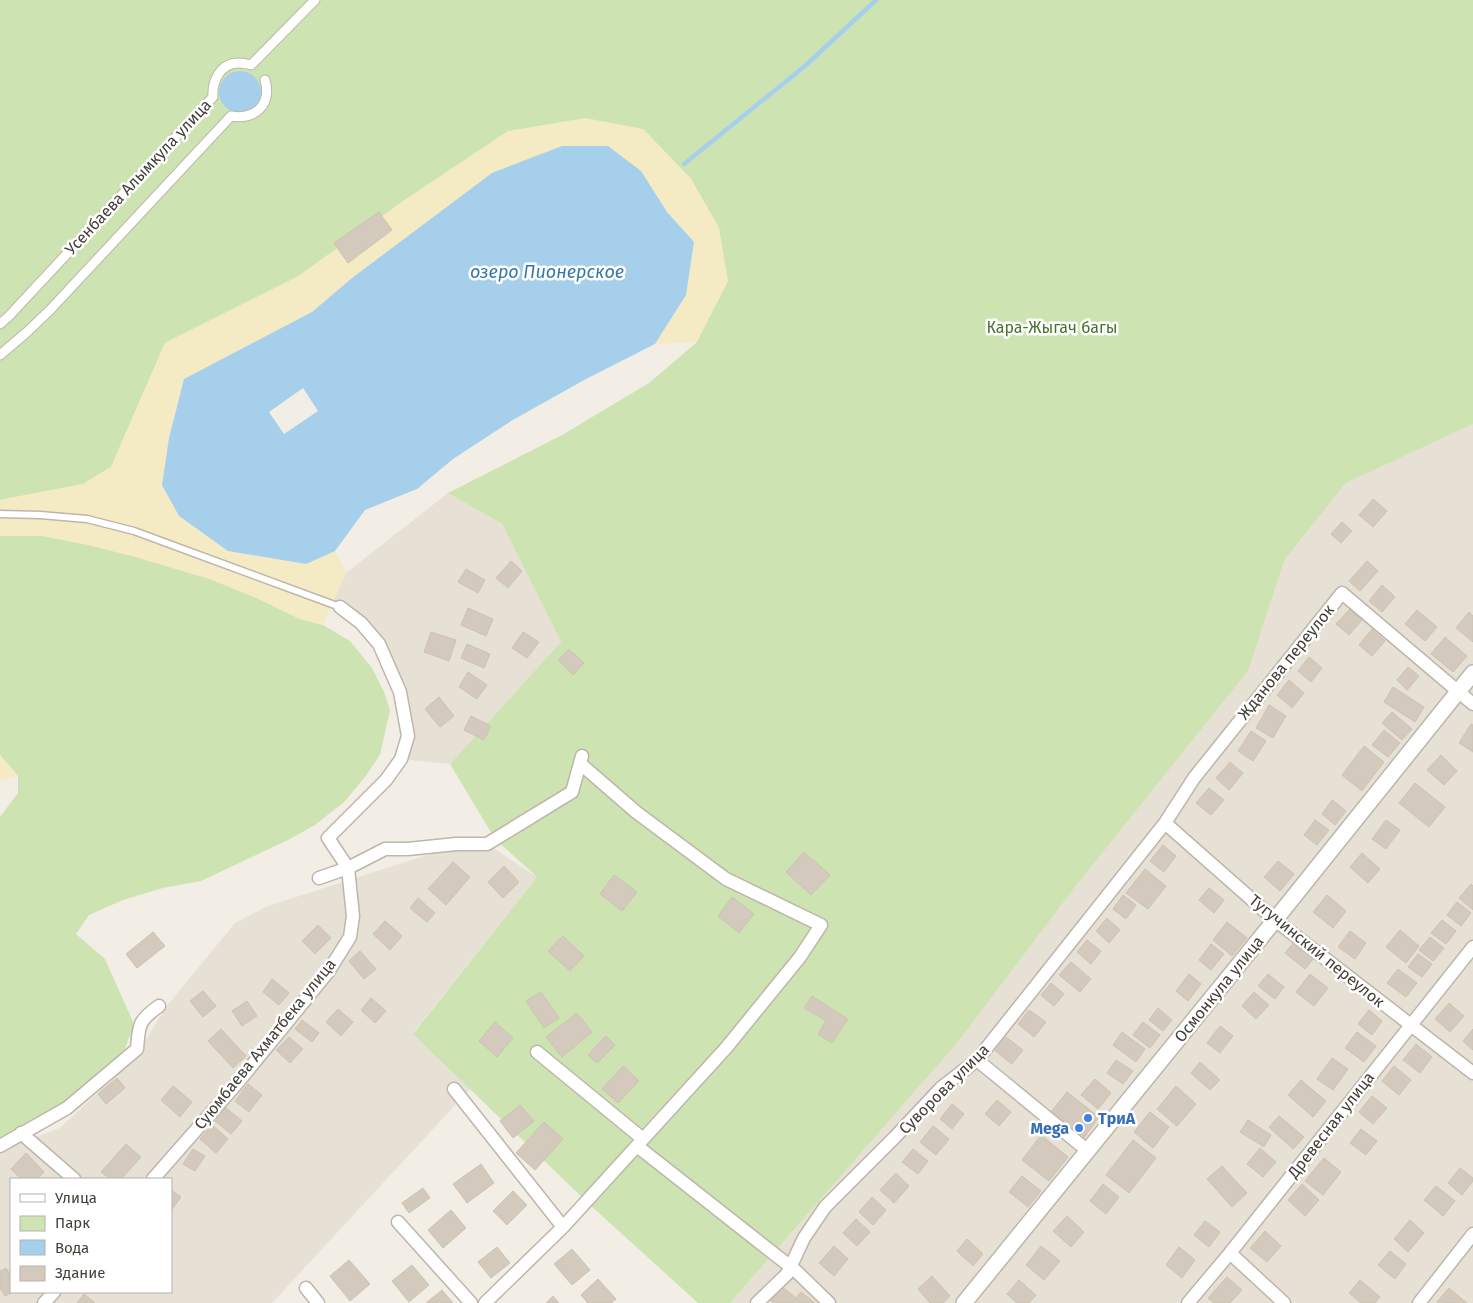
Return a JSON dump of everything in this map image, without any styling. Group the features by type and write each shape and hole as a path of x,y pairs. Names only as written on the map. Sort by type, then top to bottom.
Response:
{"street":[{"name":"Усенбаева Алымкула улица","path":"0,324 214,97 212,87 215,78 221,70 231,64 251,65 315,0"},
{"name":"Усенбаева Алымкула улица","path":"0,354 50,310 231,116 241,118 251,115 260,109 266,98 267,86 265,80"},
{"name":"Жданова переулок","path":"1165,823 1194,778 1342,593 1473,704"},
{"name":"Суюмбаева Ахматбека улица","path":"153,1178 239,1081 328,972 350,937 353,916 348,868 328,838 386,780 400,759 408,736 400,692 379,644 361,623 340,608"},
{"name":"Осмонкула улица","path":"964,1303 1473,673"},
{"path":"319,878 348,868 385,849 408,849 456,844 487,844 572,792 582,761 636,812 726,879 821,925 800,957 726,1048 563,1227 485,1303"},
{"name":"Тугучинский переулок","path":"1165,823 1275,920 1473,1073"},
{"name":"Суворова улица","path":"757,1303 787,1274 804,1238 825,1207 941,1088 977,1060 1165,823"},
{"name":"Древесная улица","path":"1188,1303 1473,948"},
{"path":"0,1146 67,1108 137,1050 139,1026 159,1006"},
{"path":"537,1052 640,1143 790,1266 829,1303"},
{"path":"977,1060 1088,1151"},
{"path":"454,1089 563,1227"},
{"path":"21,1134 73,1178"},
{"path":"398,1222 471,1303"},
{"path":"1419,1303 1473,1234"},
{"path":"1230,1253 1284,1303"},
{"path":"306,1288 318,1303"},
{"path":"44,1303 53,1293"}],"lane":[{"path":"0,514 40,514 87,519 134,532 340,608"}],"shaded area":[{"path":"1473,424 1473,1303 730,1303 958,1042 1075,887 1248,671 1285,559 1346,483"},
{"path":"448,493 502,524 561,642 450,764 401,759 408,736 379,644 331,604 346,573"},
{"path":"487,844 537,877 413,1033 470,1089 272,1303 0,1303 0,1155 9,1147 60,1128 134,1059 166,1007 235,923 268,906 427,855"}],"green space":[{"name":"Кара-Жыгач багы","path":"0,0 1473,0 1473,424 1346,483 1285,559 1248,671 1075,887 958,1042 730,1303 698,1303 590,1205 413,1034 537,877 495,839 450,764 561,642 502,524 448,493 562,435 649,383 697,342 719,228 691,179 643,129 409,197 297,277 165,343 111,467 83,484 0,500"},
{"path":"0,536 43,536 136,557 210,579 259,599 300,619 323,625 350,641 372,668 384,692 390,710 380,755 344,802 315,825 288,840 201,881 163,888 123,900 89,915 76,934 105,959 134,1024 122,1057 69,1100 0,1140 0,817 18,793 18,776 0,755"}],"sand":[{"path":"585,118 643,129 691,179 719,228 728,281 697,342 655,344 686,295 694,242 667,212 641,171 492,173 352,278 312,312 184,379 169,438 162,485 179,516 228,551 306,564 335,551 346,573 323,625 300,619 259,599 210,579 136,557 43,536 0,536 0,500 83,484 111,467 165,343 297,277 409,197 508,131"},
{"path":"0,755 18,776 0,781"}],"water":[{"path":"244,71 252,74 258,80 261,92 258,104 252,110 236,113 228,110 222,104 219,88 222,80 228,74"},
{"name":"озеро Пионерское","path":"562,146 608,146 641,171 667,212 694,242 686,295 655,344 586,379 511,421 453,459 417,489 365,510 335,551 306,564 228,551 179,516 162,485 169,438 184,379 312,312 352,278 492,173","holes":["303,388 318,411 284,434 269,412"]}],"building":[{"path":"379,212 392,230 348,263 334,243"},
{"path":"1373,499 1387,511 1373,527 1359,515"},
{"path":"1342,522 1352,531 1341,543 1331,534"},
{"path":"511,561 522,571 508,588 496,578"},
{"path":"1367,561 1378,571 1360,591 1349,581"},
{"path":"466,569 485,580 478,593 458,582"},
{"path":"1382,585 1395,597 1382,612 1369,601"},
{"path":"468,608 493,619 486,636 461,625"},
{"path":"1350,609 1362,620 1349,635 1336,624"},
{"path":"1417,610 1437,627 1425,641 1405,624"},
{"path":"1469,612 1473,616 1473,642 1456,628"},
{"path":"1372,629 1385,641 1372,656 1359,645"},
{"path":"431,632 456,640 449,661 424,652"},
{"path":"523,632 539,642 527,658 512,648"},
{"path":"1445,637 1467,656 1453,672 1431,654"},
{"path":"467,644 490,654 484,668 461,658"},
{"path":"569,649 584,663 573,675 558,660"},
{"path":"1309,657 1322,668 1311,682 1298,671"},
{"path":"1408,667 1419,676 1407,690 1397,680"},
{"path":"468,672 487,685 477,699 459,687"},
{"path":"1289,680 1304,693 1292,708 1277,695"},
{"path":"1393,687 1424,707 1415,722 1384,702"},
{"path":"439,697 454,716 440,727 425,709"},
{"path":"1269,705 1286,716 1273,738 1256,728"},
{"path":"1392,712 1412,729 1402,740 1382,723"},
{"path":"471,716 491,726 484,740 464,730"},
{"path":"1471,724 1473,725 1473,752 1459,743"},
{"path":"1384,730 1400,743 1388,757 1372,745"},
{"path":"1251,731 1266,741 1253,761 1238,751"},
{"path":"1364,746 1384,762 1362,791 1342,775"},
{"path":"1441,755 1457,771 1444,785 1427,770"},
{"path":"1230,762 1243,773 1229,790 1216,778"},
{"path":"1415,783 1445,807 1429,827 1399,803"},
{"path":"1209,788 1224,800 1211,815 1196,803"},
{"path":"1332,800 1346,811 1335,825 1322,814"},
{"path":"1315,820 1329,830 1317,845 1304,835"},
{"path":"1386,820 1400,830 1386,849 1372,839"},
{"path":"1163,845 1176,856 1164,872 1150,861"},
{"path":"804,852 830,875 811,895 786,872"},
{"path":"1362,853 1380,869 1368,883 1350,867"},
{"path":"1278,861 1294,874 1280,891 1264,877"},
{"path":"453,862 470,877 446,905 428,889"},
{"path":"504,866 519,882 503,898 488,882"},
{"path":"1145,869 1166,886 1148,909 1126,893"},
{"path":"614,875 637,892 622,911 600,894"},
{"path":"1471,884 1473,886 1473,910 1459,898"},
{"path":"1209,888 1224,900 1214,913 1199,900"},
{"path":"1123,895 1136,905 1126,919 1113,909"},
{"path":"1327,895 1346,911 1333,928 1313,912"},
{"path":"732,897 754,914 739,933 718,916"},
{"path":"418,898 435,913 427,922 410,908"},
{"path":"1457,902 1471,913 1461,926 1447,915"},
{"path":"1107,918 1120,930 1109,943 1096,931"},
{"path":"1442,920 1456,931 1446,944 1431,933"},
{"path":"385,921 402,936 390,950 373,934"},
{"path":"1227,922 1247,938 1232,956 1213,940"},
{"path":"318,925 331,938 315,954 302,941"},
{"path":"1400,930 1419,946 1406,963 1386,947"},
{"path":"1350,931 1366,943 1355,959 1338,947"},
{"path":"153,932 165,946 137,968 126,954"},
{"path":"563,936 584,956 570,971 548,951"},
{"path":"1430,937 1444,948 1433,961 1419,950"},
{"path":"1087,940 1101,951 1091,964 1077,952"},
{"path":"1295,941 1315,957 1305,969 1285,953"},
{"path":"1211,944 1224,954 1211,970 1199,960"},
{"path":"360,951 376,969 364,979 349,961"},
{"path":"1418,954 1432,964 1422,977 1408,967"},
{"path":"1071,962 1091,979 1080,992 1059,975"},
{"path":"1398,969 1417,983 1406,997 1387,983"},
{"path":"1189,974 1201,984 1188,1001 1176,991"},
{"path":"1268,974 1284,987 1275,999 1258,986"},
{"path":"1310,974 1328,988 1314,1006 1296,992"},
{"path":"272,979 289,993 279,1005 263,992"},
{"path":"1051,983 1064,994 1054,1006 1041,995"},
{"path":"203,991 216,1006 203,1017 190,1001"},
{"path":"541,992 559,1018 544,1028 526,1001"},
{"path":"1254,992 1269,1005 1256,1019 1242,1006"},
{"path":"812,996 848,1019 832,1043 818,1034 826,1021 804,1008"},
{"path":"371,998 386,1011 375,1023 361,1010"},
{"path":"247,1001 257,1016 242,1026 232,1011"},
{"path":"1449,1003 1464,1016 1450,1032 1435,1019"},
{"path":"1158,1008 1172,1020 1163,1031 1149,1020"},
{"path":"338,1009 353,1022 341,1036 326,1022"},
{"path":"1029,1010 1046,1022 1034,1037 1018,1024"},
{"path":"1369,1010 1382,1021 1372,1035 1358,1024"},
{"path":"577,1013 592,1032 562,1057 546,1037"},
{"path":"302,1020 319,1033 312,1042 295,1029"},
{"path":"495,1022 513,1038 497,1057 479,1041"},
{"path":"1143,1022 1160,1035 1150,1048 1133,1035"},
{"path":"1220,1026 1233,1036 1220,1053 1207,1043"},
{"path":"221,1029 246,1056 233,1068 208,1041"},
{"path":"1473,1029 1473,1050 1463,1041"},
{"path":"1122,1032 1145,1049 1136,1062 1113,1045"},
{"path":"1357,1032 1376,1046 1364,1062 1345,1048"},
{"path":"606,1036 615,1045 597,1063 588,1055"},
{"path":"289,1037 303,1049 290,1063 276,1050"},
{"path":"1006,1037 1023,1050 1012,1064 995,1051"},
{"path":"1416,1044 1432,1057 1420,1073 1403,1060"},
{"path":"1332,1058 1348,1069 1333,1090 1317,1079"},
{"path":"1116,1060 1133,1071 1123,1084 1107,1073"},
{"path":"1200,1062 1220,1080 1210,1090 1191,1073"},
{"path":"623,1066 639,1081 618,1103 602,1089"},
{"path":"1394,1066 1411,1080 1399,1095 1382,1081"},
{"path":"117,1078 125,1088 106,1104 98,1094"},
{"path":"1095,1079 1111,1093 1098,1109 1081,1095"},
{"path":"1301,1080 1326,1101 1313,1117 1288,1095"},
{"path":"248,1084 262,1095 249,1112 235,1101"},
{"path":"173,1086 192,1102 180,1117 161,1100"},
{"path":"1176,1086 1196,1104 1177,1126 1157,1109"},
{"path":"1067,1092 1099,1117 1083,1139 1050,1113"},
{"path":"1372,1096 1387,1108 1373,1124 1359,1112"},
{"path":"997,1100 1011,1112 999,1126 985,1114"},
{"path":"952,1104 964,1114 952,1129 940,1119"},
{"path":"520,1105 534,1121 513,1138 500,1121"},
{"path":"226,1108 242,1121 231,1134 215,1121"},
{"path":"1150,1112 1169,1127 1153,1148 1134,1132"},
{"path":"1279,1116 1304,1137 1293,1149 1269,1127"},
{"path":"1248,1120 1271,1135 1264,1147 1240,1132"},
{"path":"544,1122 563,1139 535,1170 516,1153"},
{"path":"212,1125 228,1139 216,1153 200,1139"},
{"path":"933,1126 949,1139 936,1155 920,1142"},
{"path":"1361,1129 1377,1141 1366,1155 1350,1143"},
{"path":"1041,1135 1068,1157 1049,1181 1022,1160"},
{"path":"1133,1140 1156,1158 1129,1193 1106,1175"},
{"path":"126,1144 141,1157 122,1178 109,1178 101,1172"},
{"path":"1260,1148 1276,1162 1263,1177 1247,1164"},
{"path":"193,1149 205,1156 195,1171 183,1164"},
{"path":"913,1149 928,1161 918,1174 902,1162"},
{"path":"26,1153 44,1172 38,1178 20,1178 11,1169"},
{"path":"1324,1158 1341,1172 1323,1195 1305,1181"},
{"path":"481,1164 494,1183 467,1203 453,1184"},
{"path":"1222,1166 1247,1193 1232,1207 1207,1179"},
{"path":"1460,1168 1473,1178 1473,1181 1462,1195 1448,1183"},
{"path":"896,1173 909,1186 894,1203 880,1190"},
{"path":"1022,1176 1041,1191 1028,1207 1009,1192"},
{"path":"1103,1184 1119,1197 1106,1214 1090,1201"},
{"path":"1302,1184 1319,1200 1305,1216 1288,1200"},
{"path":"1436,1186 1455,1201 1443,1216 1424,1200"},
{"path":"423,1188 430,1198 409,1213 402,1203"},
{"path":"172,1191 181,1197 172,1210"},
{"path":"513,1191 527,1205 507,1225 493,1211"},
{"path":"872,1197 886,1210 873,1225 859,1212"},
{"path":"451,1210 466,1228 443,1248 428,1230"},
{"path":"1067,1216 1084,1232 1071,1247 1053,1231"},
{"path":"856,1219 870,1232 857,1246 843,1233"},
{"path":"1410,1220 1424,1233 1408,1252 1394,1239"},
{"path":"1205,1221 1220,1232 1209,1247 1194,1235"},
{"path":"1265,1231 1281,1246 1267,1262 1250,1248"},
{"path":"967,1239 983,1254 973,1266 957,1251"},
{"path":"834,1246 848,1259 834,1276 819,1263"},
{"path":"1041,1246 1060,1261 1044,1280 1026,1265"},
{"path":"497,1247 510,1263 491,1278 478,1262"},
{"path":"1179,1247 1195,1260 1182,1278 1166,1265"},
{"path":"572,1249 590,1270 572,1285 554,1264"},
{"path":"1390,1251 1406,1264 1395,1279 1378,1265"},
{"path":"349,1260 370,1284 350,1301 330,1276"},
{"path":"412,1265 429,1285 409,1302 392,1281"},
{"path":"6,1268 10,1274 11,1293 5,1296 0,1288 0,1271"},
{"path":"932,1276 950,1296 943,1303 930,1303 918,1289"},
{"path":"1227,1277 1242,1290 1230,1303 1214,1303 1208,1298"},
{"path":"598,1279 616,1299 611,1303 588,1303 581,1295"},
{"path":"1019,1280 1036,1295 1029,1303 1017,1303 1007,1294"},
{"path":"1360,1280 1380,1297 1375,1303 1361,1303 1349,1293"},
{"path":"780,1285 796,1298 801,1292 815,1303 774,1303 769,1299"},
{"path":"1449,1288 1467,1303 1437,1302"},
{"path":"442,1290 453,1303 426,1303"},
{"path":"84,1294 95,1303 77,1303"},
{"path":"553,1296 559,1303 546,1303"}],"waterway":[{"path":"684,164 805,66 876,0"}],"place":[{"name":"ТриА","path":"1088,1118"},
{"name":"Mega","path":"1079,1128"}]}
